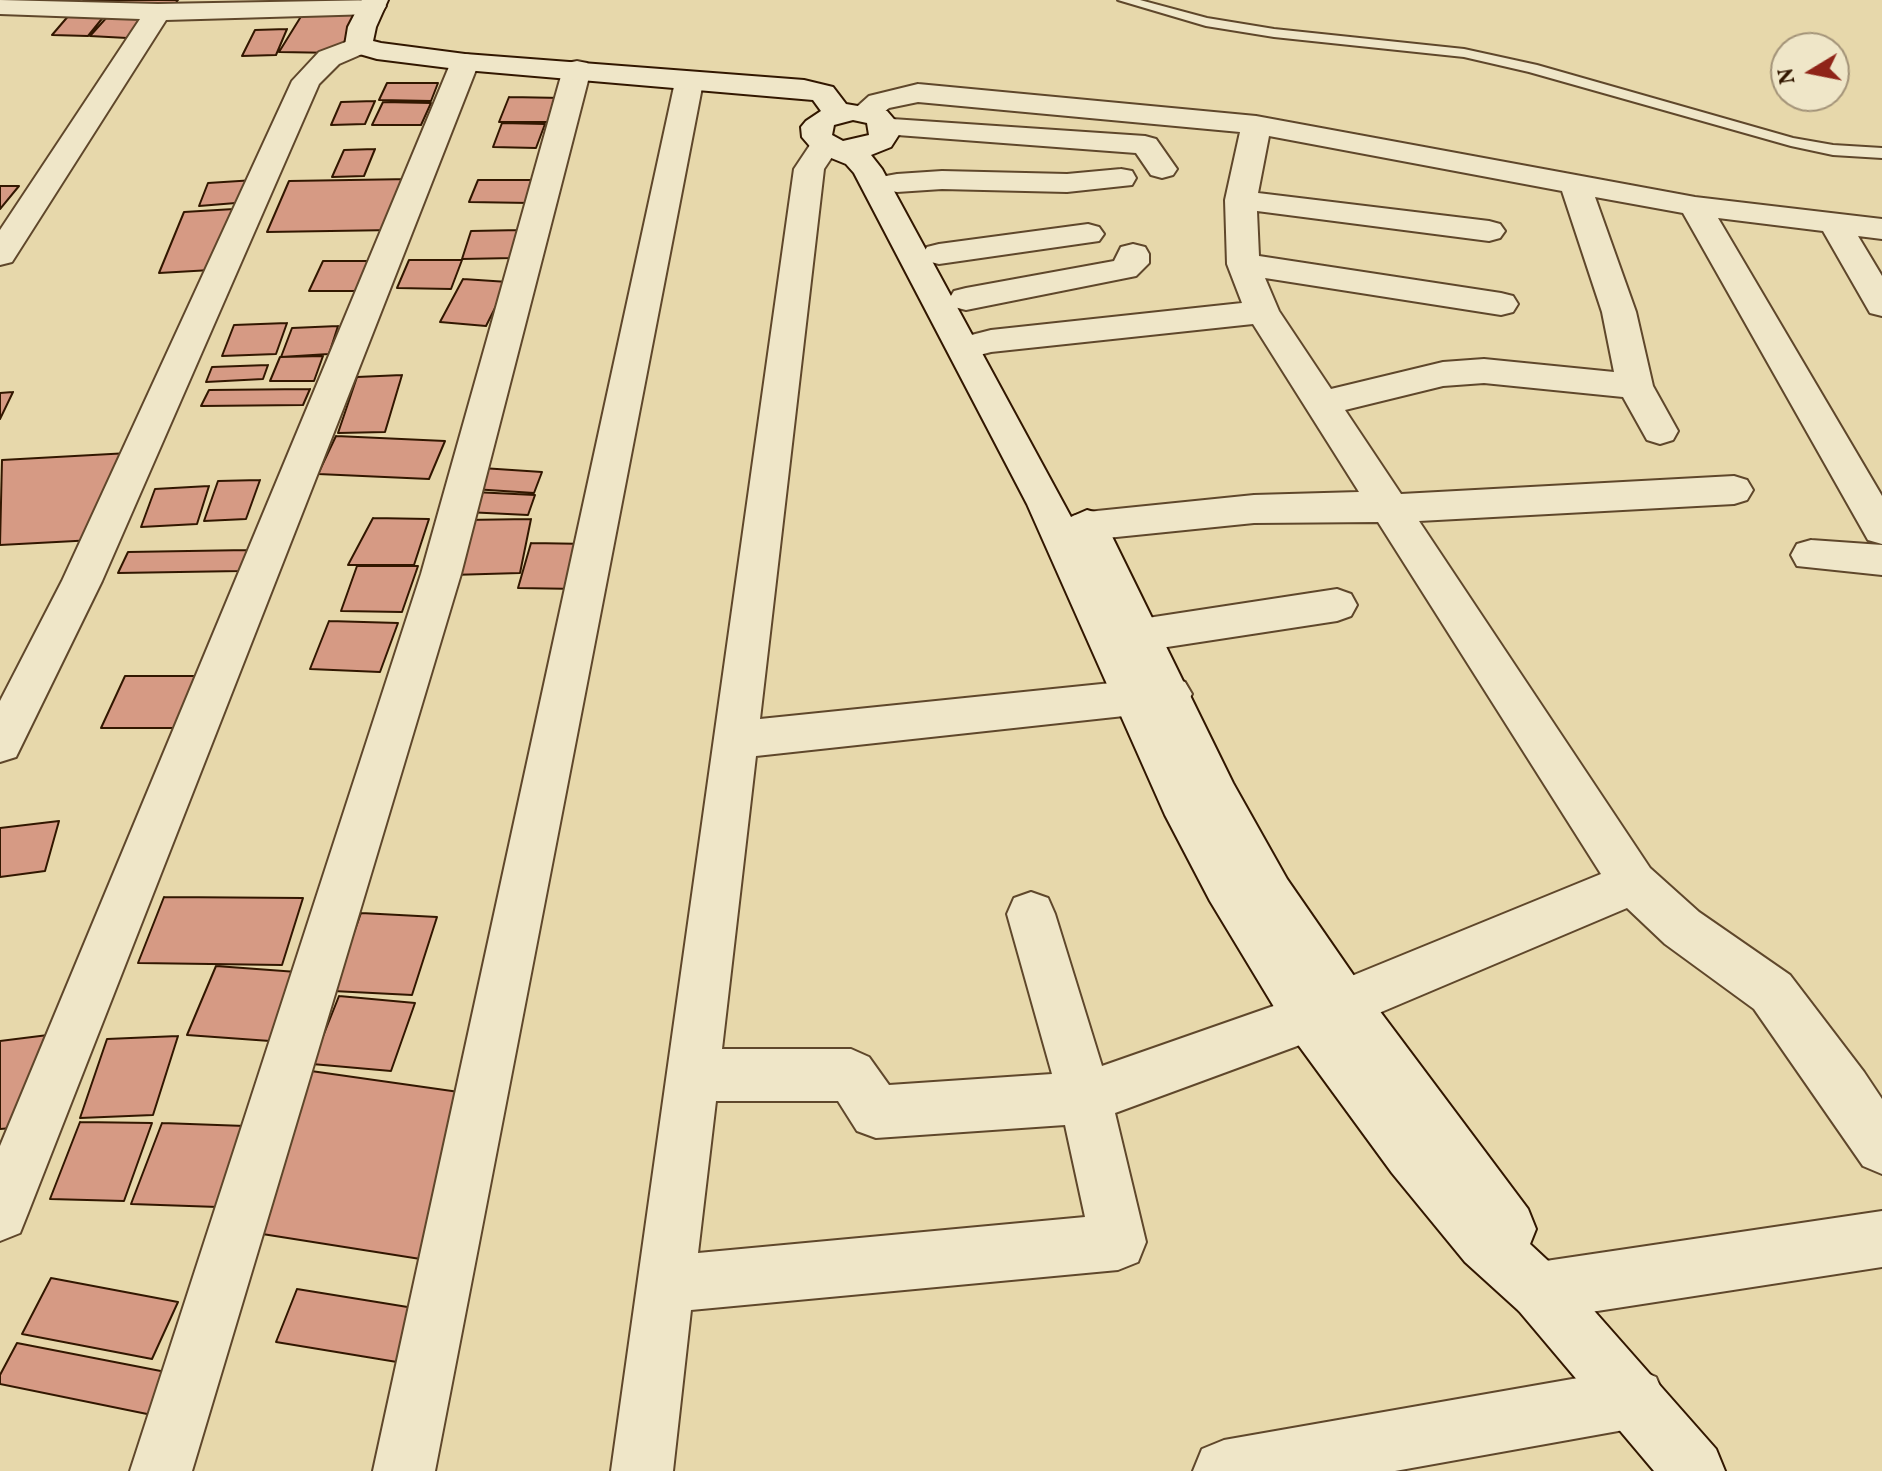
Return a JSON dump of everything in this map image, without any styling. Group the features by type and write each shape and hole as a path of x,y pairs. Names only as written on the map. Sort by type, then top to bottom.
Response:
{"street":[{"path":"0,6 158,12 199,6 374,3 362,27 359,45"},
{"path":"0,255 158,12"},
{"path":"0,744 82,581 306,81 329,58 359,45 377,51 465,62 577,69 823,93 897,183 966,299 978,344 1046,504 1151,697 1227,886 1326,1010 1411,1154 1485,1242 1539,1291 1635,1398 1694,1471"},
{"path":"0,1213 465,62"},
{"path":"161,1471 441,574 577,69"},
{"path":"404,1471 689,82"},
{"path":"642,1471 690,1075 737,740 809,169 856,131 879,102 918,93 1256,125 1695,206 1882,229"},
{"path":"1256,125 1241,200 1243,264 1262,312 1633,883 1682,928 1772,992 1845,1090 1882,1147"},
{"path":"856,131 1145,145 1162,169"},
{"path":"856,131 857,158 978,344 1087,526 1141,635 1151,697"},
{"path":"897,183 969,180 1067,183 1121,178"},
{"path":"1576,186 1619,312 1635,386 1660,431"},
{"path":"1241,200 1489,231"},
{"path":"1695,206 1882,530"},
{"path":"1835,224 1882,305"},
{"path":"939,254 1088,234"},
{"path":"966,299 1124,269 1133,263 1133,254"},
{"path":"1243,264 1501,304"},
{"path":"978,344 1262,312"},
{"path":"1321,404 1443,374 1484,371 1635,386"},
{"path":"1087,526 1254,509 1359,506 1391,509 1734,490"},
{"path":"1811,555 1882,560"},
{"path":"1141,635 1337,605"},
{"path":"737,740 1151,697"},
{"path":"690,1075 851,1075 876,1112 1085,1098 1326,1010 1633,883"},
{"path":"666,1284 1118,1242 1085,1098 1031,914"},
{"path":"1539,1291 1882,1239"},
{"path":"1224,1471 1635,1398"}],"lane":[{"path":"1125,0 1206,22 1274,33 1464,53 1605,87 1791,142 1833,150 1882,153"}],"building":[{"path":"84,0 178,0 175,4 81,4"},
{"path":"305,10 362,11 338,53 279,52"},
{"path":"70,14 105,15 88,36 52,35"},
{"path":"108,16 145,17 127,38 90,36"},
{"path":"287,29 276,55 242,56 255,30"},
{"path":"387,83 438,83 431,101 379,100"},
{"path":"509,97 563,98 554,122 499,122"},
{"path":"375,101 365,124 331,125 341,102"},
{"path":"383,102 431,103 421,125 372,125"},
{"path":"502,123 545,124 536,148 493,147"},
{"path":"375,149 364,176 332,177 344,150"},
{"path":"411,179 394,230 267,232 289,181"},
{"path":"255,180 248,202 199,206 208,183"},
{"path":"478,180 538,180 530,203 469,202"},
{"path":"0,186 19,186 0,209"},
{"path":"234,209 211,270 159,273 184,212"},
{"path":"521,230 513,258 462,259 471,231"},
{"path":"409,260 462,260 451,289 397,288"},
{"path":"323,261 374,261 361,291 309,291"},
{"path":"463,279 508,282 486,326 440,322"},
{"path":"287,323 276,354 222,356 234,325"},
{"path":"338,326 329,354 281,357 292,328"},
{"path":"323,356 314,381 270,381 280,357"},
{"path":"268,365 263,379 206,382 212,367"},
{"path":"402,375 385,432 338,433 357,377"},
{"path":"310,389 303,405 201,406 209,390"},
{"path":"13,392 0,419 0,393"},
{"path":"336,436 445,441 429,479 318,474"},
{"path":"129,453 94,540 0,545 2,460"},
{"path":"482,468 542,472 534,493 473,489"},
{"path":"260,480 246,519 204,521 218,481"},
{"path":"209,486 197,524 141,527 155,489"},
{"path":"474,492 535,495 528,515 466,512"},
{"path":"373,518 429,519 414,565 348,565"},
{"path":"531,519 520,573 451,575 464,520"},
{"path":"531,543 589,544 578,589 518,588"},
{"path":"249,550 241,571 118,573 128,552"},
{"path":"357,566 418,566 402,612 341,611"},
{"path":"329,621 398,623 380,672 310,669"},
{"path":"125,676 212,676 192,728 101,728"},
{"path":"59,821 45,871 0,877 0,828"},
{"path":"164,897 303,898 282,965 138,963"},
{"path":"361,913 437,917 412,995 333,991"},
{"path":"216,966 297,972 270,1041 187,1035"},
{"path":"339,996 415,1003 391,1071 312,1064"},
{"path":"48,1035 12,1128 0,1129 0,1041"},
{"path":"178,1036 153,1115 80,1118 107,1039"},
{"path":"311,1071 473,1094 433,1261 256,1233"},
{"path":"80,1122 152,1123 124,1201 50,1199"},
{"path":"162,1123 245,1126 218,1207 131,1204"},
{"path":"51,1278 178,1302 152,1359 22,1334"},
{"path":"297,1289 426,1310 409,1364 276,1342"},
{"path":"17,1343 171,1373 152,1415 0,1384 0,1375"}]}
